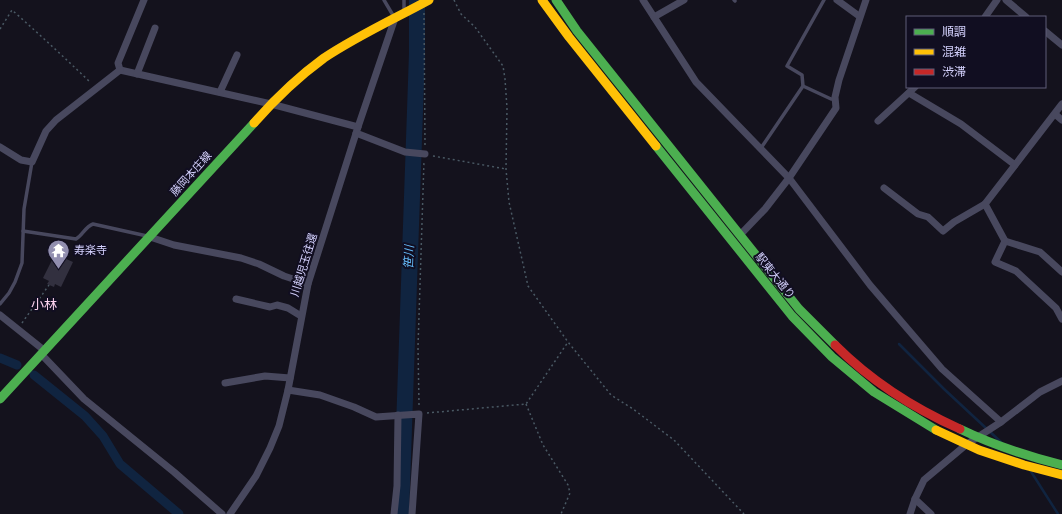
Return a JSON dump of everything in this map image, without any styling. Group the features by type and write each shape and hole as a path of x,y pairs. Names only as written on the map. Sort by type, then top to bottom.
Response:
{"street":[{"path":"120,70 118,63 144,0"},
{"name":"駅東大通り","path":"542,0 574,43 792,316 832,357 874,392 932,428 979,450 1024,465 1062,475"},
{"name":"駅東大通り","path":"556,0 577,31 799,309 839,350 880,384 937,419 983,440 1028,456 1062,465"},
{"path":"643,0 696,82 789,178 870,285 942,369 1001,422"},
{"path":"654,17 684,0"},
{"path":"837,0 859,16"},
{"path":"740,235 765,210 789,178 836,108 835,99 839,80 859,16 866,0"},
{"path":"986,16 997,0"},
{"path":"1006,0 1025,16"},
{"name":"藤岡本庄線","path":"0,399 44,353 271,104 292,84 324,59 360,37 425,2"},
{"name":"川越児玉往還","path":"230,514 256,476 279,426 288,390 308,284 357,130 395,18"},
{"path":"137,74 155,28"},
{"path":"1046,33 1062,45"},
{"path":"220,92 237,56"},
{"path":"120,70 271,104 357,130 405,152 425,154"},
{"path":"0,147 21,160 32,162 46,131 56,120 120,70"},
{"path":"878,121 915,88"},
{"path":"909,93 961,124 1015,165"},
{"path":"884,188 918,214 928,217 943,231 954,222 985,204 1062,104"},
{"path":"1055,114 1062,120"},
{"path":"985,204 1005,241 1040,252 1062,272"},
{"path":"150,237 174,245 241,258 259,264 284,276 308,284"},
{"path":"1005,241 995,262 1016,271 1056,308 1062,319"},
{"path":"236,299 270,307 277,305 288,308 301,316"},
{"path":"0,315 44,353 84,399 174,472 222,514"},
{"path":"225,383 265,376 290,378"},
{"path":"910,514 924,480 967,444 1001,422 1040,392 1062,382"},
{"path":"288,390 320,395 354,407 376,417 417,414 412,514"},
{"path":"394,514 397,486 398,415"},
{"path":"915,499 916,514"},
{"path":"915,499 931,514"}],"lane":[{"path":"384,0 395,18"},
{"path":"404,0 405,12"},
{"path":"761,148 803,86 802,75 787,66 824,0"},
{"path":"803,86 831,99 835,99"},
{"path":"0,304 9,293 19,273 22,263 24,243 24,209 32,162"},
{"path":"23,231 76,239 80,237 87,226 93,224 150,237"}],"path":[{"path":"454,0 461,14 475,27 502,66 505,79 507,108 506,169 509,202 528,286 568,342 611,396 633,409 674,440 744,514"},
{"path":"0,29 12,10 97,88"},
{"path":"424,17 425,154 417,414 526,404"},
{"path":"425,154 506,169"},
{"path":"18,329 49,285"},
{"path":"526,404 568,342"},
{"path":"526,404 543,445 568,484 570,493 561,514"}],"building":[{"name":"寿楽寺","path":"55,254 73,262 61,287 55,284 54,287 47,284 49,281 43,278"}],"waterway":[{"name":"笹川","path":"401,514 417,53 417,0"},
{"path":"899,344 944,389 1002,443"},
{"path":"0,358 17,365"},
{"path":"34,375 85,416 103,436 120,464 179,514"},
{"path":"1030,470 1058,514"}],"traffic: fast":[{"path":"556,0 577,31 799,309 835,345"},
{"path":"0,399 254,123"},
{"path":"656,146 792,316 832,357 874,392 936,430"},
{"path":"960,429 1010,450 1062,465"}],"traffic: slow":[{"path":"254,123 287,89 324,58 362,35 429,0"},
{"path":"542,0 569,37 656,146"},
{"path":"936,430 979,450 1024,465 1062,475"}],"traffic: jam":[{"path":"835,345 863,370 894,393 960,429"}],"place":[{"name":"寿楽寺","path":"58,270"}],"district":[{"name":"小林","path":"44,305"}]}
